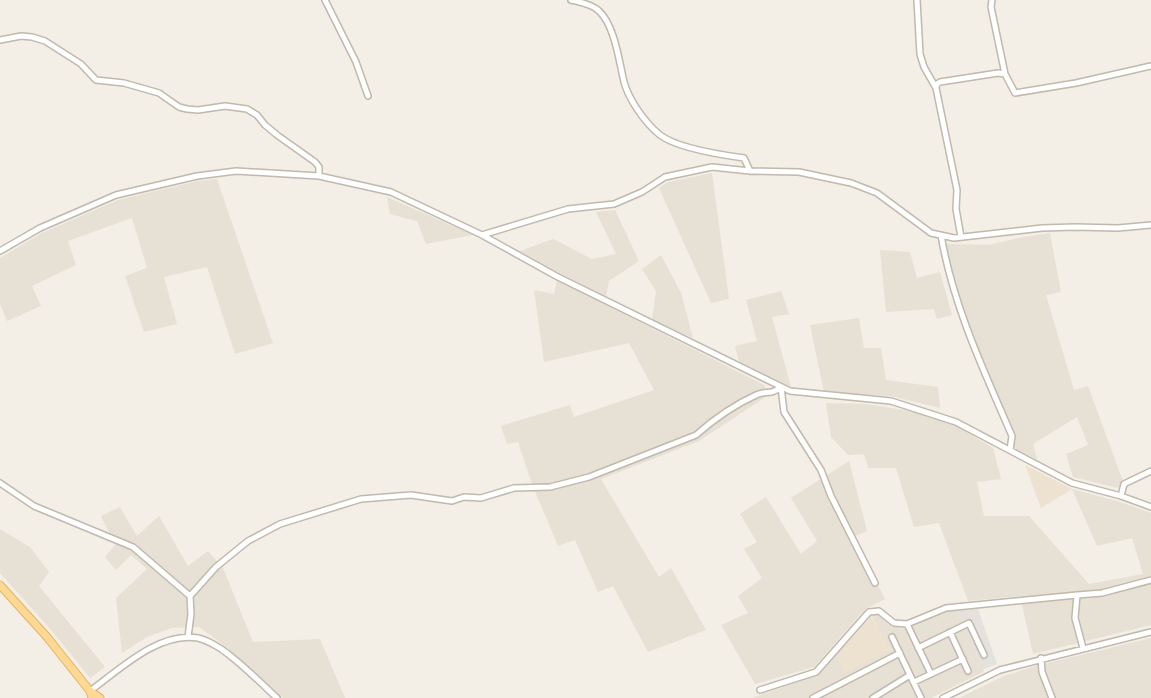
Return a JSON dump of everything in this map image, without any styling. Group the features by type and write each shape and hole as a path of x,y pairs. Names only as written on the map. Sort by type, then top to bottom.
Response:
{"main road":[{"path":"0,585 47,637 91,694 100,698"}],"street":[{"path":"325,0 356,62 368,96"},
{"path":"571,0 598,9 606,19 614,40 625,84 646,121 660,135 673,142 723,155 744,158 750,171"},
{"path":"917,0 920,54 924,67 936,88 957,190 956,209 961,237"},
{"path":"992,0 991,7 1004,74 1014,93 1076,83 1151,66"},
{"path":"0,40 32,36 45,41 81,64 96,80 124,83 159,93 187,110 225,106 247,109 257,115 277,135 315,162 319,167 319,176"},
{"path":"936,88 940,82 998,72 1004,74"},
{"path":"482,235 568,209 614,204 642,192 666,177 712,167 750,171 799,172 851,183 877,193 932,233 954,238 1042,228 1118,228 1151,225"},
{"path":"0,251 40,228 116,195 188,178 236,171 319,176 391,192 482,235 558,277 790,391 891,401 956,422 1072,483 1121,496 1151,507"},
{"path":"941,235 946,264 960,312 1012,436 1010,450"},
{"path":"781,387 784,412 821,470 831,496 875,583"},
{"path":"188,637 191,614 190,596 216,567 248,542 280,524 360,499 412,495 452,500 464,496 480,498 514,488 550,486 589,477 696,435 708,424 750,398 758,394 773,393 781,387"},
{"path":"1121,496 1124,484 1151,471"},
{"path":"0,483 34,506 133,547 190,596"},
{"path":"760,690 816,672 869,612 878,611 894,623 907,624 946,608 1102,593 1151,580"},
{"path":"1077,595 1074,618 1083,648"},
{"path":"918,648 969,623 984,655"},
{"path":"907,624 931,674"},
{"path":"950,632 968,671"},
{"path":"943,698 1000,670 1041,658 1151,632"},
{"path":"91,694 146,651 160,644 188,637 200,638 228,653 277,698"},
{"path":"892,637 922,698"},
{"path":"813,698 900,653"},
{"path":"1041,658 1042,672 1052,698"},
{"path":"914,682 963,659"},
{"path":"872,698 910,674"}],"shaded area":[{"path":"712,173 729,299 711,303 659,188 668,182"},
{"path":"217,179 273,343 235,354 207,267 164,277 177,324 144,332 125,276 147,268 132,218 68,241 76,265 32,286 41,306 7,321 0,304 0,258 42,233 118,200 198,181"},
{"path":"387,197 473,235 426,244 417,221 390,214"},
{"path":"615,210 639,261 609,281 606,296 520,251 553,239 592,259 616,254 596,212"},
{"path":"1050,233 1061,292 1046,295 1074,390 1088,386 1123,481 1118,488 1073,477 1066,454 1088,445 1077,417 1033,444 1037,459 1014,448 1015,437 962,312 948,264 945,244 989,245"},
{"path":"880,250 910,252 917,278 940,272 952,315 937,319 934,309 886,312"},
{"path":"661,255 681,293 693,338 652,320 656,291 642,269"},
{"path":"557,280 764,385 767,396 699,441 601,479 659,577 671,568 706,630 648,652 613,586 598,592 575,540 558,546 532,484 518,442 507,444 501,426 570,405 574,417 654,390 629,343 544,362 534,290 554,294"},
{"path":"781,291 789,314 772,317 791,387 739,361 735,346 757,341 746,300"},
{"path":"859,318 864,348 881,348 886,380 938,387 940,408 891,396 824,392 810,325"},
{"path":"826,403 866,404 916,412 956,426 993,448 1001,479 977,482 984,516 1029,516 1089,584 1143,574 1132,538 1097,546 1072,489 1120,502 1151,513 1151,625 1033,654 1020,596 968,601 939,523 914,527 896,468 868,468 864,454 848,455 831,437"},
{"path":"849,461 867,531 853,537 885,599 865,609 814,667 755,684 721,625 748,613 738,596 762,578 744,549 757,542 740,514 766,497 801,554 817,541 791,498"},
{"path":"1025,465 1072,489 1041,508"},
{"path":"120,507 137,536 159,516 188,566 208,551 223,568 253,642 320,639 345,698 283,698 229,649 199,627 172,628 147,637 122,653 116,598 147,569 131,555 116,570 105,557 115,545 101,516"},
{"path":"0,529 30,547 49,572 39,586 105,667 90,678 52,631 0,573"},
{"path":"978,609 997,664 984,669 957,610"},
{"path":"957,610 984,669 983,672 931,698 752,698 818,675 873,615 877,614 891,626 905,629 946,611"},
{"path":"873,615 890,651 844,673 836,656"},
{"path":"1151,638 1151,698 959,698 1004,676 1036,666"}]}
